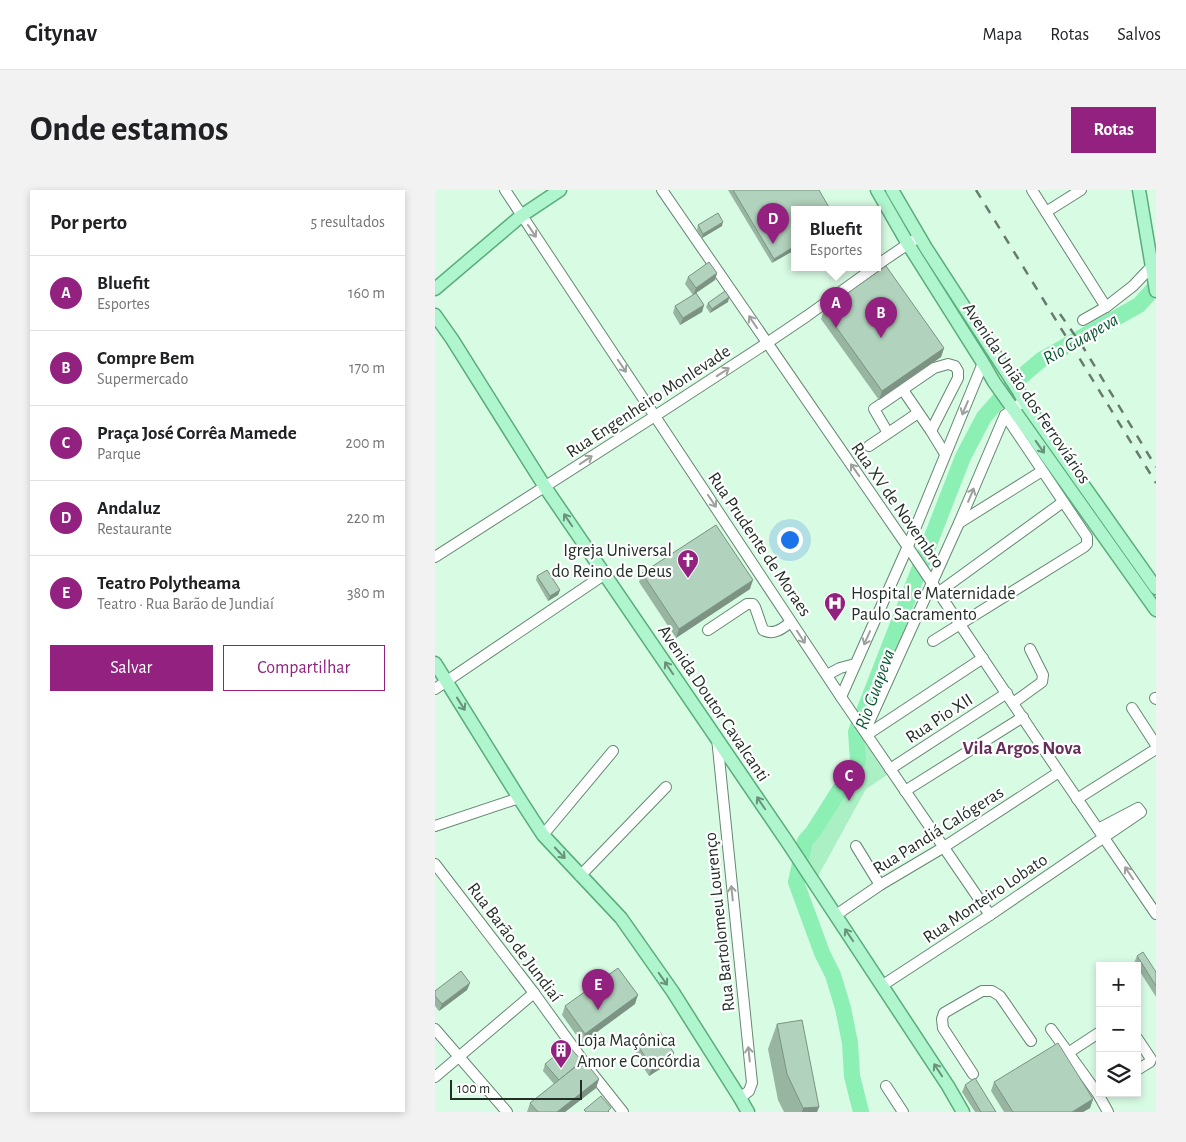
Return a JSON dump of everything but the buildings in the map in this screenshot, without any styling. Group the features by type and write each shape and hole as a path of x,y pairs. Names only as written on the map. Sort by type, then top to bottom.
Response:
{"main road":[{"path":"435,289 521,216 560,190"},
{"name":"Avenida União dos Ferroviários","path":"877,190 1156,588"},
{"name":"Avenida União dos Ferroviários","path":"892,190 913,240 1010,410 1156,610"},
{"path":"1139,190 1155,285"},
{"name":"Avenida Doutor Cavalcanti","path":"435,315 545,486 836,915 950,1089 963,1112"},
{"path":"435,662 543,835 621,918 673,992 747,1111"}],"street":[{"name":"Rua Prudente de Moraes","path":"505,190 791,622 990,915"},
{"path":"1032,190 1106,307"},
{"path":"1046,212 1081,190"},
{"name":"Rua XV de Novembro","path":"665,191 1156,914"},
{"name":"Rua Engenheiro Monlevade","path":"881,262 913,240"},
{"path":"1083,320 1106,307 1133,286 1151,266"},
{"name":"Rua Engenheiro Monlevade","path":"435,557 767,343 869,271"},
{"path":"844,701 855,664 910,550 945,454 983,363"},
{"path":"888,433 874,409 934,368 947,364 955,366 958,371 958,378 931,431"},
{"path":"903,390 945,454"},
{"path":"865,730 929,578 959,523 1010,410 1021,396"},
{"path":"933,641 1087,544 1087,537 1042,471 1010,410"},
{"path":"869,446 918,413"},
{"path":"959,523 1042,471"},
{"path":"939,592 1063,502"},
{"path":"435,689 605,574"},
{"path":"708,630 747,604 753,604 763,630 768,633 775,632 791,622"},
{"path":"1013,703 1042,682 1043,679 1043,675 1030,649"},
{"path":"865,730 983,658"},
{"path":"827,675 840,668 855,664"},
{"name":"Rua Pio XII","path":"890,769 1007,693"},
{"path":"1077,799 1156,747 1132,708"},
{"path":"905,791 1023,717"},
{"name":"Rua Bartolomeu Lourenço","path":"717,738 752,1084 749,1091 740,1098"},
{"path":"543,835 613,751"},
{"name":"Rua Pandiá Calógeras","path":"836,915 1059,772"},
{"path":"581,876 666,787"},
{"path":"435,826 519,798"},
{"name":"Rua Monteiro Lobato","path":"883,986 990,915 1101,834 1140,810"},
{"path":"856,846 881,885"},
{"name":"Rua Barão de Jundiaí","path":"435,864 535,993 592,1073 623,1112"},
{"path":"973,1074 943,1028 942,1019 944,1013 981,991 992,991 1000,996 1031,1041"},
{"path":"435,1077 535,993"},
{"path":"435,1028 507,1112"},
{"path":"1051,1029 1096,1090"},
{"path":"1068,1053 1096,1035"},
{"path":"1141,1044 1151,1059 1150,1062 1141,1068"},
{"path":"886,1086 903,1112"},
{"path":"1100,1097 1108,1112"}],"green space":[{"path":"860,735 887,775 866,789 817,878 805,864 815,837 848,787 863,759"}],"waterway":[{"name":"Rio Guapeva","path":"861,1112 852,1076 850,1043 843,1008 833,975 822,953 796,882 805,841 813,832 858,761 856,732 963,457 984,417 1015,382 1041,360 1139,305 1156,286"}],"railway":[{"path":"976,190 1156,483"},
{"path":"1060,314 1083,347 1156,467"}],"place":[{"name":"Andaluz","path":"773,244"},
{"name":"Bluefit","path":"836,328"},
{"name":"Compre Bem","path":"881,338"},
{"name":"Igreja Universal do Reino de Deus","path":"688,579"},
{"name":"Hospital e Maternidade Paulo Sacramento","path":"835,622"},
{"name":"Praça José Corrêa Mamede","path":"849,801"},
{"name":"Teatro Polytheama","path":"598,1010"},
{"name":"Loja Maçônica Amor e Concórdia","path":"561,1069"}],"district":[{"name":"Vila Argos Nova","path":"1022,747"}]}
